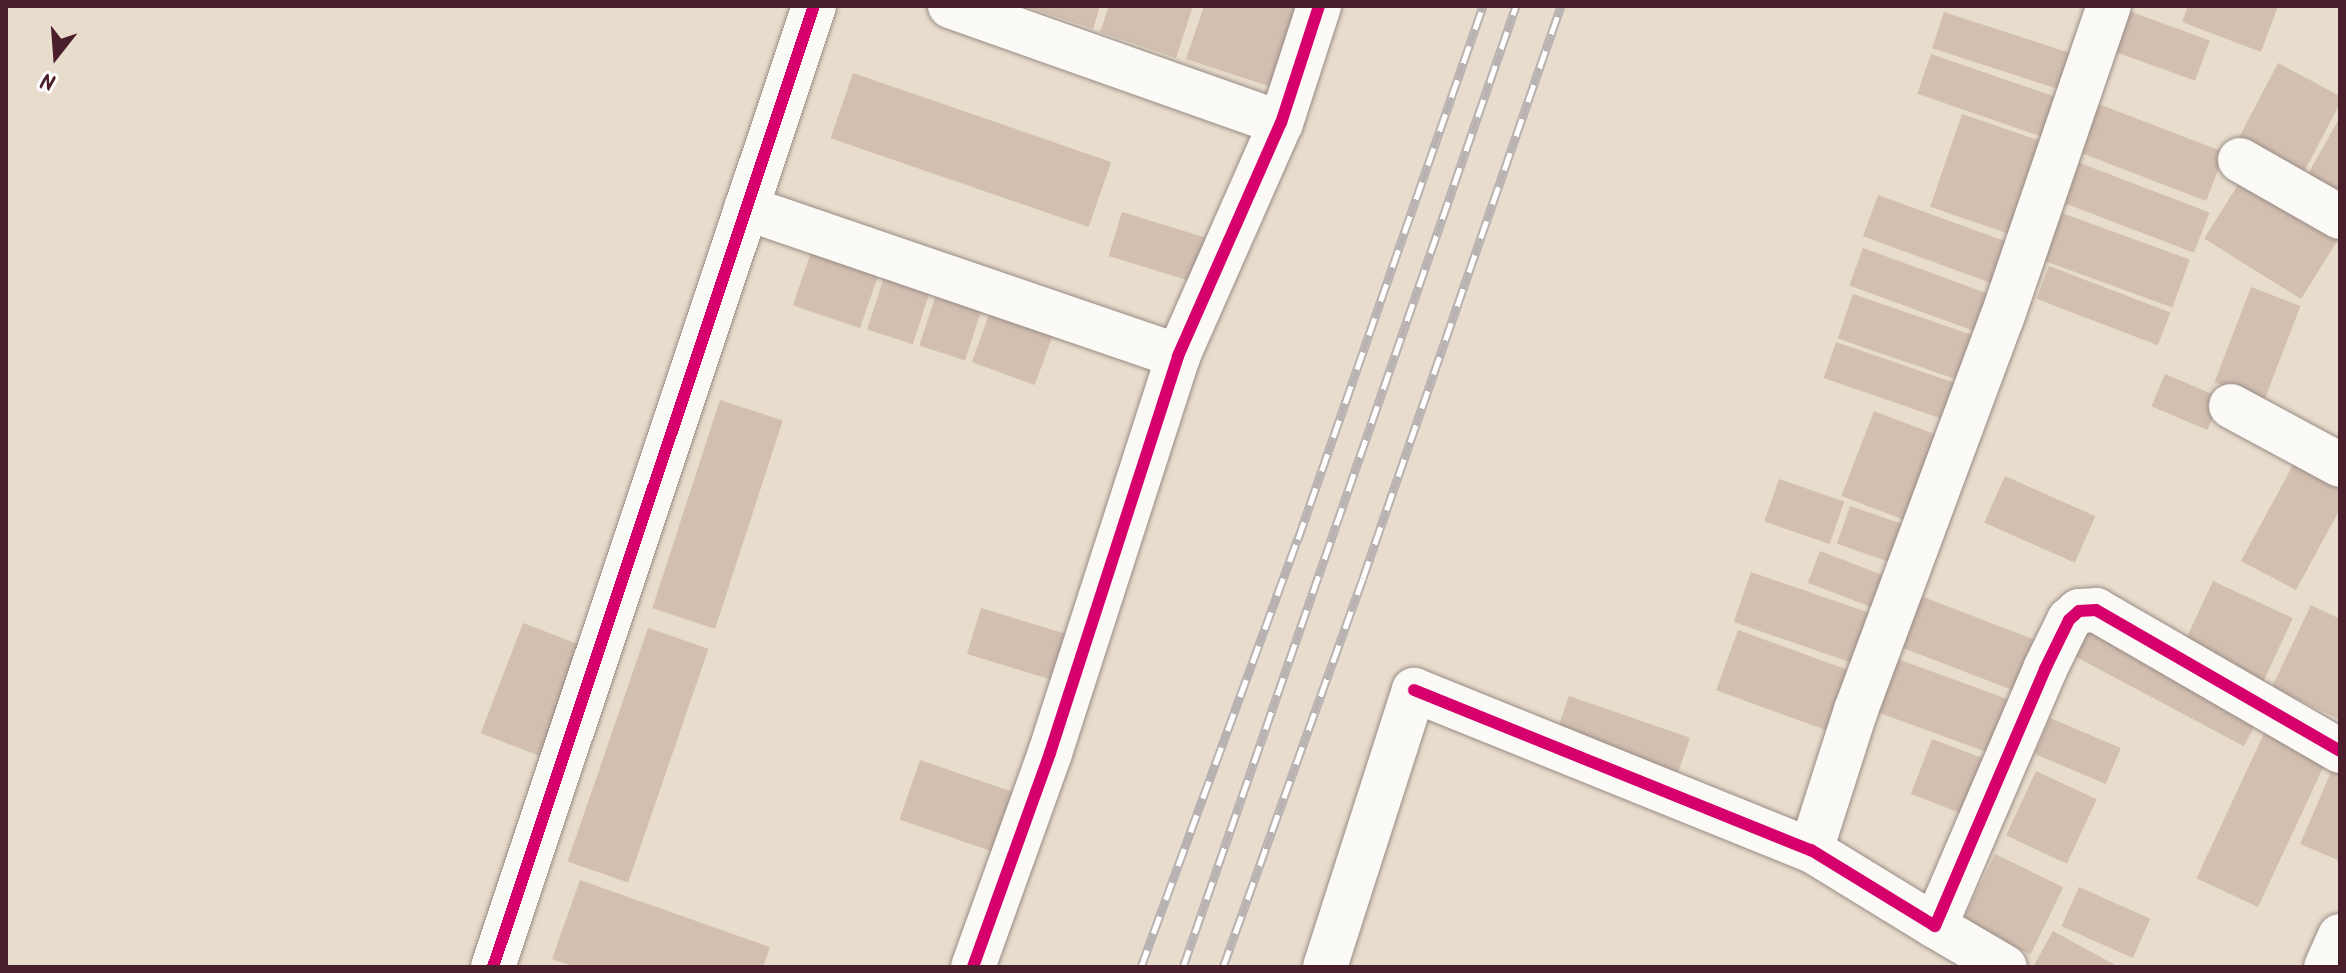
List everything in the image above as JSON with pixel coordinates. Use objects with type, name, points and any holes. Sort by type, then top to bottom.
[{"type":"street","points":[[493,967],[814,6]]},
{"type":"street","points":[[950,6],[1281,123]]},
{"type":"street","points":[[973,967],[1050,753],[1178,356],[1281,123],[1319,6]]},
{"type":"street","points":[[1811,850],[1856,710],[1997,332],[2109,6]]},
{"type":"street","points":[[2240,160],[2340,217]]},
{"type":"street","points":[[746,208],[1178,356]]},
{"type":"street","points":[[2231,406],[2340,465]]},
{"type":"street","points":[[1935,926],[2045,669],[2069,620],[2079,611],[2096,610],[2340,751]]},
{"type":"street","points":[[1325,967],[1414,690],[1811,850],[2005,967]]},
{"type":"street","points":[[2326,967],[2340,936]]},
{"type":"building","points":[[1025,6],[1100,6],[1093,29]]},
{"type":"building","points":[[1109,6],[1193,6],[1176,58],[1100,32]]},
{"type":"building","points":[[1204,6],[1299,6],[1271,87],[1186,59]]},
{"type":"building","points":[[2188,6],[2278,6],[2261,52],[2182,22]]},
{"type":"building","points":[[2129,11],[2210,40],[2195,81],[2114,51]]},
{"type":"building","points":[[1944,12],[2079,56],[2067,92],[1932,48]]},
{"type":"building","points":[[1931,54],[2064,100],[2051,140],[1917,94]]},
{"type":"building","points":[[2278,63],[2340,96],[2340,103],[2302,176],[2236,143]]},
{"type":"building","points":[[853,73],[1111,162],[1089,227],[831,138]]},
{"type":"building","points":[[2096,103],[2225,152],[2206,201],[2077,152]]},
{"type":"building","points":[[1962,114],[2046,143],[2014,236],[1930,207]]},
{"type":"building","points":[[2340,117],[2340,192],[2308,174]]},
{"type":"building","points":[[2075,161],[2209,213],[2194,253],[2060,201]]},
{"type":"building","points":[[2244,175],[2340,235],[2301,299],[2204,239]]},
{"type":"building","points":[[1878,195],[2011,244],[1996,285],[1863,236]]},
{"type":"building","points":[[1122,212],[1206,238],[1193,282],[1109,256]]},
{"type":"building","points":[[2062,213],[2190,260],[2172,307],[2045,261]]},
{"type":"building","points":[[816,238],[883,261],[860,328],[793,305]]},
{"type":"building","points":[[1863,248],[1990,294],[1976,332],[1849,286]]},
{"type":"building","points":[[889,262],[935,277],[913,344],[867,330]]},
{"type":"building","points":[[2049,266],[2170,313],[2158,345],[2036,299]]},
{"type":"building","points":[[941,279],[987,294],[965,360],[919,346]]},
{"type":"building","points":[[2251,287],[2300,306],[2264,401],[2214,382]]},
{"type":"building","points":[[1853,294],[1975,336],[1960,380],[1838,338]]},
{"type":"building","points":[[994,301],[1057,324],[1035,385],[972,362]]},
{"type":"building","points":[[1836,342],[1954,383],[1942,419],[1824,378]]},
{"type":"building","points":[[2165,374],[2221,398],[2207,430],[2151,406]]},
{"type":"building","points":[[720,400],[783,420],[715,629],[652,608]]},
{"type":"building","points":[[1874,411],[1939,436],[1907,521],[1841,496]]},
{"type":"building","points":[[2300,452],[2340,473],[2340,509],[2296,590],[2241,561]]},
{"type":"building","points":[[2005,476],[2095,516],[2075,563],[1984,523]]},
{"type":"building","points":[[1779,479],[1844,501],[1830,544],[1764,522]]},
{"type":"building","points":[[1850,506],[1911,527],[1897,565],[1837,544]]},
{"type":"building","points":[[1820,551],[1887,577],[1875,609],[1808,583]]},
{"type":"building","points":[[1751,572],[1875,615],[1858,665],[1734,622]]},
{"type":"building","points":[[2213,581],[2293,618],[2264,681],[2184,644]]},
{"type":"building","points":[[1913,593],[2033,639],[2014,691],[1893,644]]},
{"type":"building","points":[[2311,605],[2340,619],[2340,720],[2272,687]]},
{"type":"building","points":[[981,608],[1079,638],[1065,684],[967,654]]},
{"type":"building","points":[[2087,613],[2264,707],[2244,746],[2066,652]]},
{"type":"building","points":[[523,623],[582,646],[540,756],[481,733]]},
{"type":"building","points":[[648,628],[709,649],[628,882],[568,862]]},
{"type":"building","points":[[1738,630],[1854,672],[1832,732],[1716,690]]},
{"type":"building","points":[[1892,657],[2012,701],[1993,754],[1873,711]]},
{"type":"building","points":[[1569,696],[1690,738],[1676,779],[1555,738]]},
{"type":"building","points":[[2050,718],[2121,748],[2106,784],[2035,754]]},
{"type":"building","points":[[2267,727],[2329,756],[2258,907],[2196,878]]},
{"type":"building","points":[[1932,739],[1989,761],[1968,816],[1911,794]]},
{"type":"building","points":[[920,760],[1022,795],[1002,855],[899,820]]},
{"type":"building","points":[[2334,765],[2340,767],[2340,861],[2300,844]]},
{"type":"building","points":[[2036,771],[2097,799],[2067,864],[2006,835]]},
{"type":"building","points":[[1995,854],[2063,887],[2030,955],[1962,921]]},
{"type":"building","points":[[580,880],[770,947],[763,967],[575,967],[552,959]]},
{"type":"building","points":[[2079,887],[2150,919],[2133,958],[2062,926]]},
{"type":"building","points":[[2053,931],[2119,967],[2033,967]]},
{"type":"railway","points":[[1141,967],[1298,539],[1483,6]]},
{"type":"railway","points":[[1183,967],[1516,6]]},
{"type":"railway","points":[[1223,967],[1363,578],[1561,6]]},
{"type":"cycle path","points":[[493,967],[814,6]]},
{"type":"cycle path","points":[[973,967],[1050,753],[1178,356],[1281,123],[1319,6]]},
{"type":"cycle path","points":[[1414,690],[1811,850],[1935,926],[2045,669],[2069,620],[2079,611],[2096,610],[2340,751]]}]
